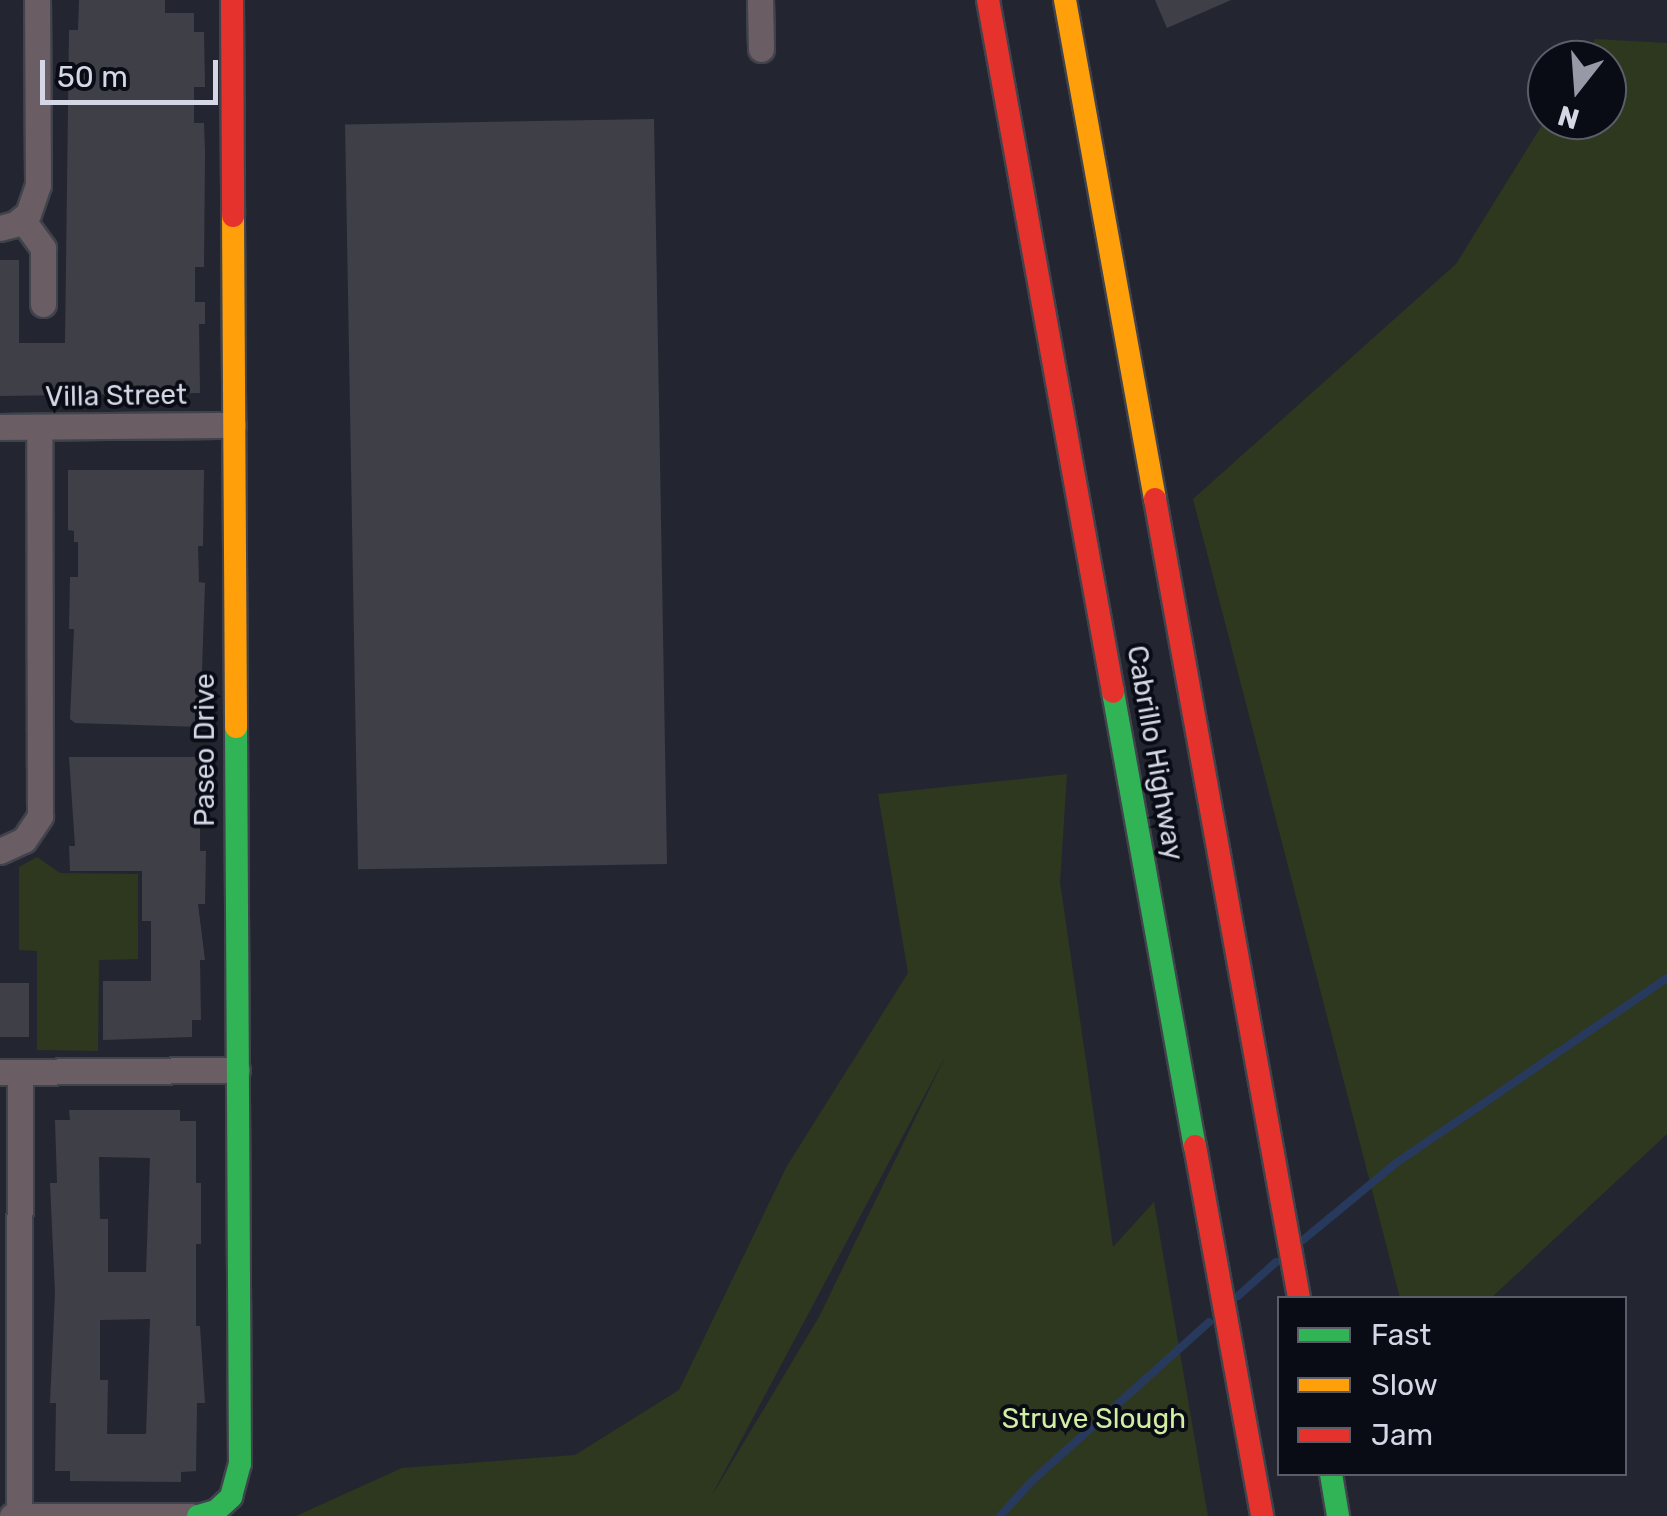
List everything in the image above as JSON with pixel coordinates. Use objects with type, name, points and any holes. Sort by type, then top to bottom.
[{"type":"main road","name":"Paseo Drive","points":[[194,1516],[216,1511],[231,1497],[240,1464],[232,0]]},
{"type":"main road","name":"Cabrillo Highway","points":[[988,0],[1262,1516]]},
{"type":"main road","name":"Cabrillo Highway","points":[[1065,0],[1299,1296]]},
{"type":"main road","points":[[1330,1476],[1338,1516]]},
{"type":"street","points":[[37,0],[38,185],[32,206],[11,224],[42,248],[43,304]]},
{"type":"street","points":[[760,0],[761,49]]},
{"type":"street","name":"Villa Street","points":[[0,427],[233,425]]},
{"type":"street","points":[[0,851],[24,840],[40,816],[39,427]]},
{"type":"street","points":[[194,1516],[16,1515],[10,1072],[237,1070]]},
{"type":"green space","points":[[1627,41],[1667,43],[1667,1134],[1493,1296],[1399,1296],[1193,499],[1456,264],[1533,140],[1627,140]]},
{"type":"green space","points":[[1067,774],[1060,882],[1113,1247],[1154,1202],[1208,1516],[296,1516],[402,1468],[575,1455],[679,1390],[787,1166],[908,973],[878,794]],"holes":[[[947,1053],[819,1317],[713,1494]]]},
{"type":"green space","points":[[37,857],[60,873],[138,874],[138,959],[99,960],[98,1051],[37,1050],[37,951],[19,950],[19,867]]},
{"type":"building","points":[[79,0],[165,0],[165,13],[194,13],[194,32],[204,32],[205,87],[194,87],[194,123],[204,123],[205,152],[204,267],[195,267],[195,302],[205,302],[205,324],[199,324],[200,393],[0,396],[0,260],[19,260],[19,343],[65,343],[69,30],[78,30]]},
{"type":"building","points":[[1155,0],[1231,0],[1167,28]]},
{"type":"building","points":[[654,119],[667,864],[358,869],[345,124]]},
{"type":"building","points":[[68,470],[204,470],[203,546],[198,546],[199,582],[205,583],[200,727],[75,723],[70,719],[74,629],[69,629],[70,577],[78,577],[78,542],[74,542],[74,531],[68,530]]},
{"type":"building","points":[[69,757],[199,757],[199,762],[204,762],[200,851],[206,851],[205,904],[198,904],[205,960],[200,960],[201,1020],[192,1020],[192,1037],[103,1040],[103,981],[151,981],[151,921],[142,921],[142,871],[70,871],[69,846],[75,846]]},
{"type":"building","points":[[0,983],[29,983],[29,1037],[0,1037]]},
{"type":"building","points":[[69,1110],[180,1110],[180,1121],[196,1121],[201,1244],[196,1244],[196,1326],[200,1326],[205,1403],[197,1403],[196,1471],[181,1472],[181,1482],[70,1481],[70,1471],[55,1471],[56,1403],[50,1403],[55,1293],[50,1183],[57,1183],[55,1120],[70,1120]],"holes":[[[99,1157],[150,1158],[146,1272],[108,1272],[108,1219],[100,1219]],[[150,1319],[146,1434],[107,1434],[108,1380],[100,1380],[100,1320]]]},
{"type":"waterway","name":"Struve Slough","points":[[1303,1240],[1396,1163],[1667,978]]},
{"type":"waterway","name":"Struve Slough","points":[[1238,1296],[1276,1262]]},
{"type":"waterway","name":"Struve Slough","points":[[1000,1516],[1032,1481],[1209,1322]]},
{"type":"traffic: fast","points":[[1113,692],[1195,1146]]},
{"type":"traffic: fast","points":[[198,1516],[216,1511],[231,1497],[240,1464],[236,727]]},
{"type":"traffic: fast","points":[[1331,1476],[1338,1516]]},
{"type":"traffic: slow","points":[[1065,0],[1155,499]]},
{"type":"traffic: slow","points":[[233,216],[236,727]]},
{"type":"traffic: jam","points":[[232,0],[233,216]]},
{"type":"traffic: jam","points":[[988,0],[1113,692]]},
{"type":"traffic: jam","points":[[1155,499],[1299,1296]]},
{"type":"traffic: jam","points":[[1195,1146],[1262,1516]]}]
